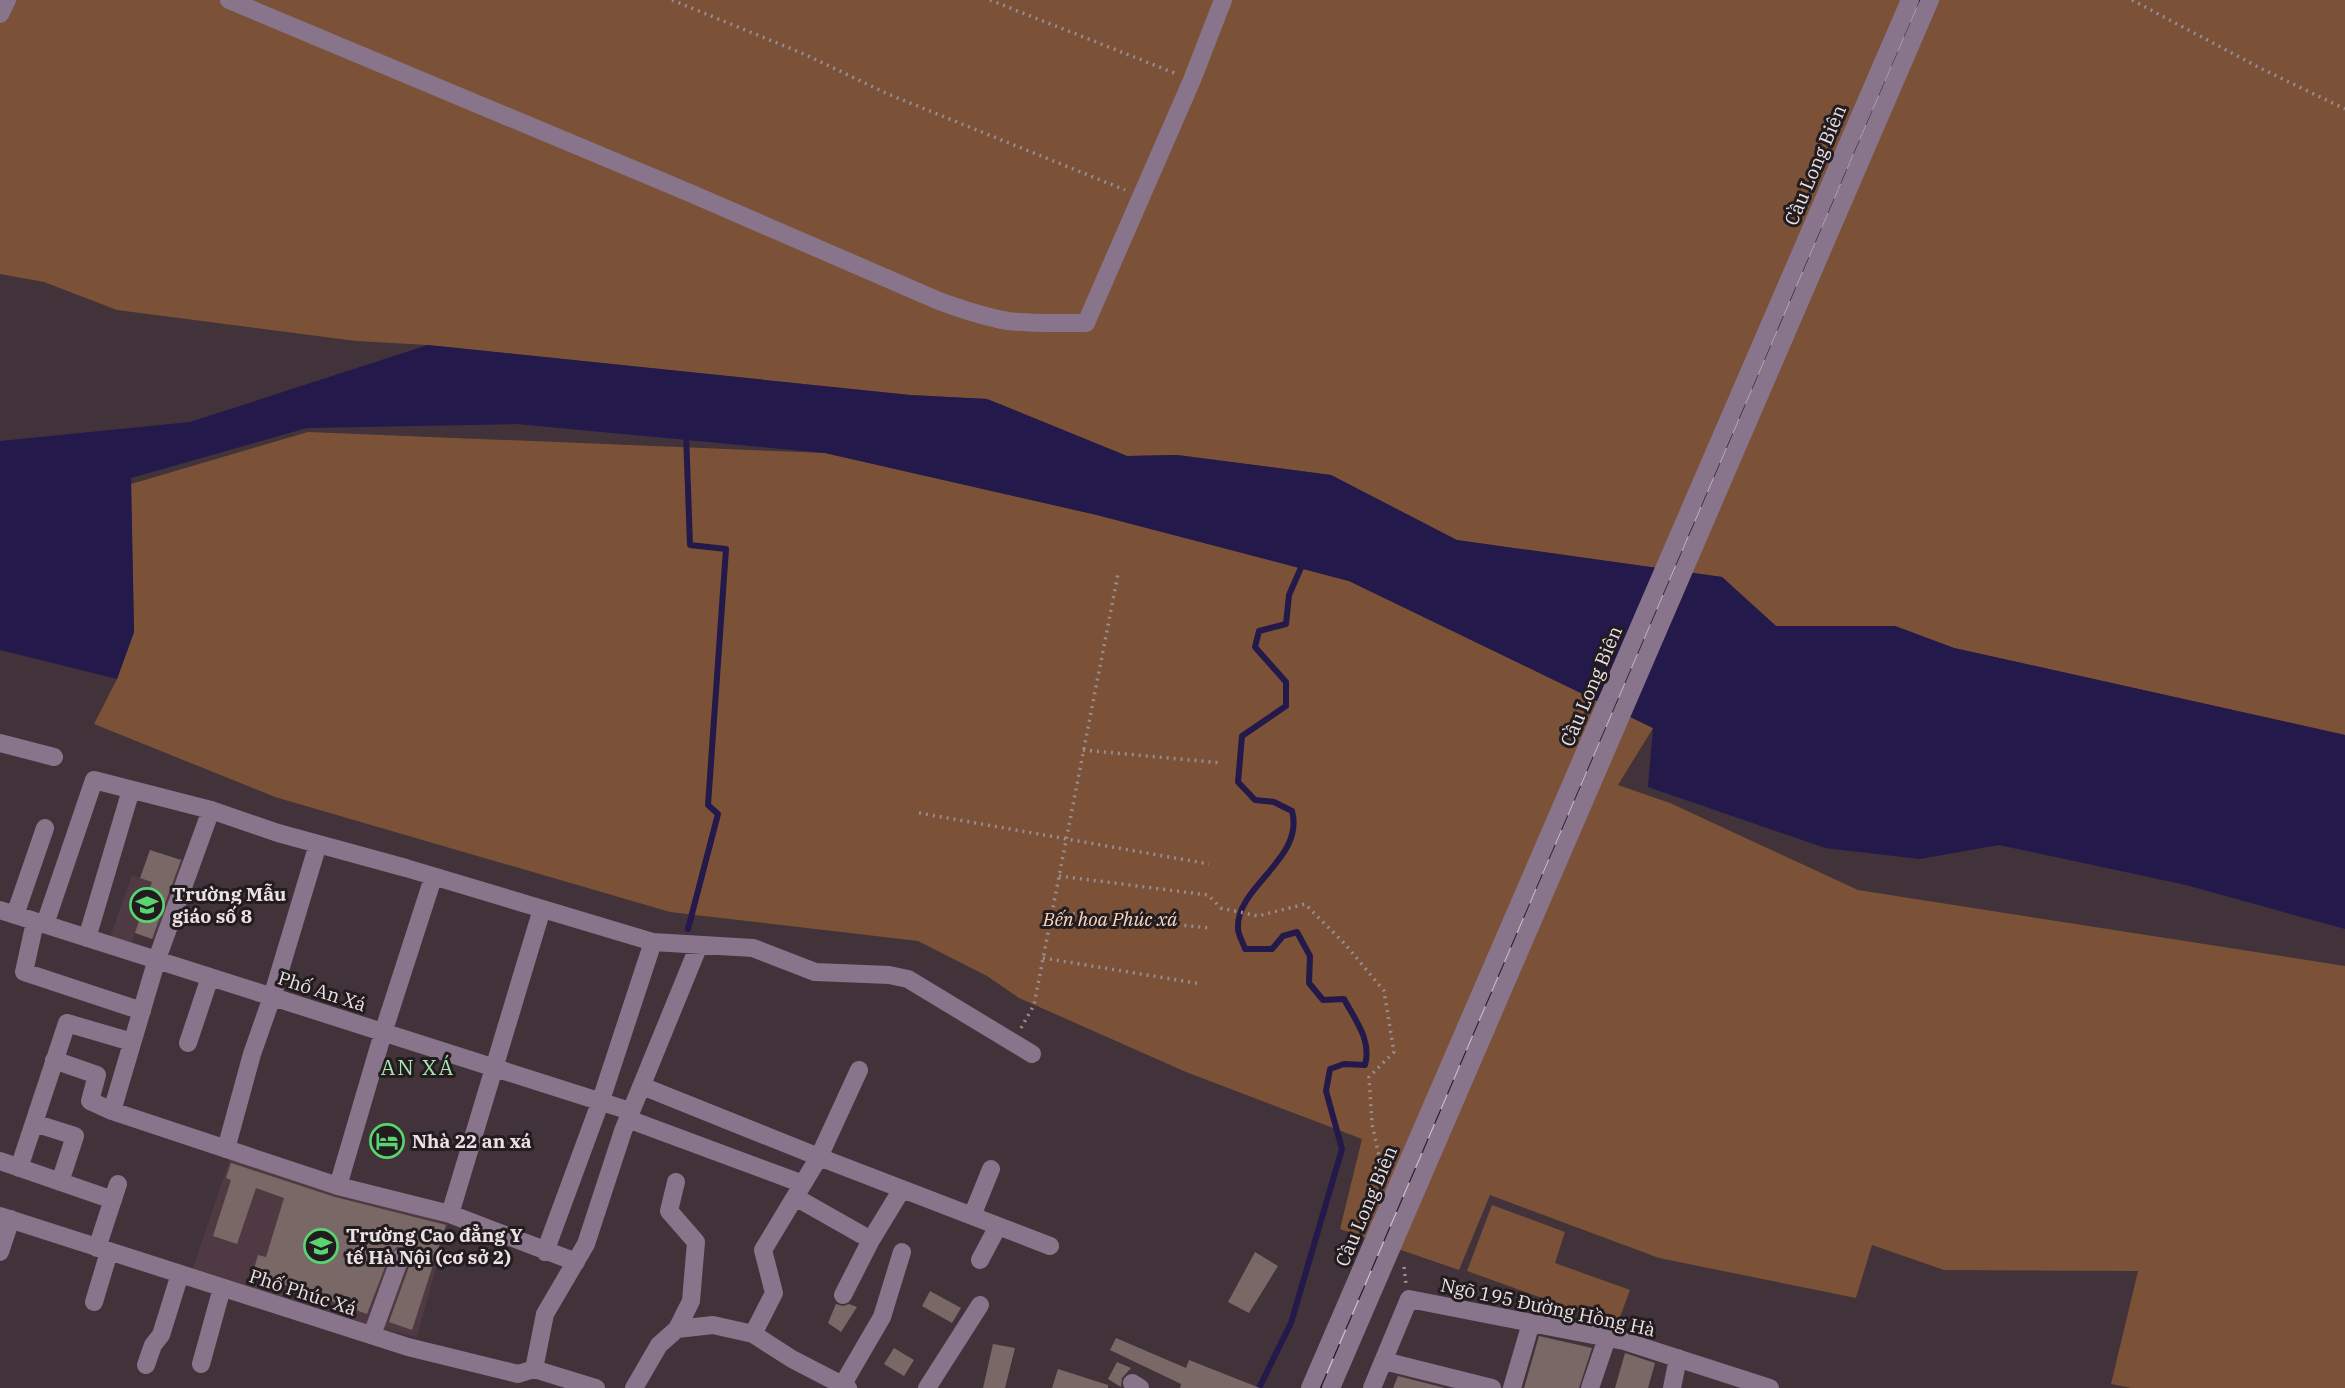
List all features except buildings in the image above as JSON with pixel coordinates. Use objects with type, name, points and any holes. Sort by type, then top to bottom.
[{"type":"street","points":[[0,14],[7,0]]},
{"type":"street","points":[[229,0],[968,312],[1008,321],[1086,323],[1192,80],[1223,0]]},
{"type":"street","name":"Cầu Long Biên","points":[[1310,1388],[1910,0]]},
{"type":"street","name":"Cầu Long Biên","points":[[1331,1388],[1930,0]]},
{"type":"street","points":[[0,743],[54,757]]},
{"type":"street","points":[[142,1011],[24,972],[94,780],[211,810],[653,942],[753,948],[815,972],[889,975],[908,979],[1032,1054]]},
{"type":"street","points":[[87,938],[131,790]]},
{"type":"street","points":[[112,1111],[157,959],[211,810]]},
{"type":"street","points":[[7,912],[45,828]]},
{"type":"street","points":[[226,1149],[252,1054],[318,844]]},
{"type":"street","points":[[338,1185],[433,878]]},
{"type":"street","points":[[450,1214],[542,909]]},
{"type":"street","name":"Phố An Xá","points":[[7,912],[600,1102],[799,1190],[871,1240]]},
{"type":"street","points":[[545,1252],[600,1102],[653,942]]},
{"type":"street","points":[[534,1369],[545,1314],[586,1244],[629,1115],[699,945]]},
{"type":"street","points":[[188,1042],[210,976]]},
{"type":"street","points":[[19,1168],[67,1023],[132,1042]]},
{"type":"street","points":[[54,1060],[97,1076],[90,1101],[112,1111],[338,1185],[450,1214],[576,1262]]},
{"type":"street","points":[[753,1334],[774,1293],[763,1250],[819,1157],[859,1070]]},
{"type":"street","points":[[642,1086],[1049,1245]]},
{"type":"street","points":[[34,1124],[75,1136],[60,1182]]},
{"type":"street","points":[[0,1161],[60,1182],[116,1192],[94,1302]]},
{"type":"street","points":[[971,1216],[991,1169]]},
{"type":"street","points":[[634,1388],[659,1345],[677,1329],[691,1301],[696,1242],[669,1211],[676,1182]]},
{"type":"street","points":[[843,1295],[871,1240],[902,1189]]},
{"type":"street","points":[[0,1252],[5,1217]]},
{"type":"street","name":"Phố Phúc Xá","points":[[5,1217],[372,1335],[518,1374],[534,1369],[596,1388]]},
{"type":"street","points":[[980,1260],[998,1226]]},
{"type":"street","points":[[677,1329],[713,1325],[753,1334],[792,1359],[846,1386],[882,1317],[902,1252]]},
{"type":"street","points":[[372,1335],[400,1258]]},
{"type":"street","points":[[146,1365],[153,1345],[161,1335],[180,1275]]},
{"type":"street","points":[[201,1364],[222,1288]]},
{"type":"street","points":[[1373,1388],[1409,1299]]},
{"type":"street","name":"Ngõ 195 Đường Hồng Hà","points":[[1409,1299],[1607,1338],[1678,1358],[1729,1381],[1761,1387]]},
{"type":"street","points":[[927,1388],[980,1305]]},
{"type":"street","points":[[1512,1388],[1531,1323]]},
{"type":"street","points":[[1590,1388],[1607,1338]]},
{"type":"street","points":[[1672,1388],[1678,1358]]},
{"type":"street","points":[[1384,1361],[1492,1388]]},
{"type":"path","points":[[672,0],[804,54],[888,94],[1139,197]]},
{"type":"path","points":[[990,0],[1192,80]]},
{"type":"path","points":[[2132,0],[2260,68],[2345,109]]},
{"type":"path","points":[[1013,1042],[1034,1005],[1118,574]]},
{"type":"path","points":[[1083,750],[1222,763]]},
{"type":"path","points":[[919,813],[1065,841],[1209,864]]},
{"type":"path","points":[[1059,876],[1208,895],[1221,908],[1258,916],[1305,904],[1345,944],[1384,991],[1394,1052],[1369,1077],[1372,1124],[1386,1185]]},
{"type":"path","points":[[1052,912],[1209,928]]},
{"type":"path","points":[[1043,958],[1202,984]]},
{"type":"path","points":[[1403,1264],[1409,1299]]},
{"type":"shaded area","points":[[428,345],[910,395],[987,399],[1127,456],[1177,455],[1331,475],[1457,540],[1722,577],[1776,626],[1895,626],[1954,648],[2345,735],[2345,929],[2186,885],[1999,845],[1920,859],[1825,848],[1648,787],[1653,728],[1349,581],[1097,515],[825,453],[517,424],[307,428],[131,478],[134,632],[117,679],[0,650],[0,441],[190,422]]},
{"type":"shaded area","name":"Trường Mẫu giáo số 8","points":[[150,850],[188,862],[160,941],[135,933],[130,947],[109,940],[132,875],[140,878]]},
{"type":"shaded area","name":"Trường Cao đẳng Y tế Hà Nội (cơ sở 2)","points":[[232,1153],[448,1224],[417,1337],[375,1327],[193,1268]]},
{"type":"green space","points":[[0,0],[2345,0],[2345,735],[1954,648],[1895,626],[1776,626],[1722,577],[1456,540],[1331,475],[1177,455],[1127,456],[987,399],[910,395],[428,345],[356,341],[117,310],[44,282],[0,274]]},
{"type":"green space","name":"Bến hoa Phúc xá","points":[[308,432],[825,453],[1097,515],[1349,581],[1653,728],[1618,785],[1670,803],[1858,890],[2345,966],[2345,1388],[2131,1388],[2111,1384],[2138,1271],[1944,1270],[1872,1245],[1856,1298],[1659,1258],[1490,1195],[1459,1270],[1340,1229],[1362,1139],[1186,1072],[1019,998],[987,976],[918,941],[670,912],[275,797],[94,724],[117,679],[134,632],[131,484]]},
{"type":"green space","points":[[1492,1205],[1565,1232],[1555,1263],[1630,1290],[1617,1325],[1467,1271]]},
{"type":"waterway","points":[[686,433],[690,545],[726,549],[708,805],[718,814],[688,929]]},
{"type":"waterway","points":[[1259,1388],[1291,1323],[1342,1149],[1326,1091],[1330,1069],[1344,1064],[1365,1065],[1367,1056],[1361,1030],[1344,999],[1323,1000],[1309,983],[1310,956],[1297,932],[1283,936],[1272,949],[1245,949],[1238,931],[1240,913],[1247,899],[1280,858],[1289,844],[1293,828],[1292,811],[1274,802],[1255,800],[1238,782],[1242,736],[1286,706],[1286,682],[1255,647],[1259,631],[1286,624],[1289,595],[1303,563]]},
{"type":"railway","points":[[1320,1388],[1920,0]]},
{"type":"place","name":"Trường Mẫu giáo số 8","points":[[147,905]]},
{"type":"place","name":"Nhà 22 an xá","points":[[387,1141]]},
{"type":"place","name":"Trường Cao đẳng Y tế Hà Nội (cơ sở 2)","points":[[321,1246]]},
{"type":"district","name":"AN XÁ","points":[[418,1067]]}]
